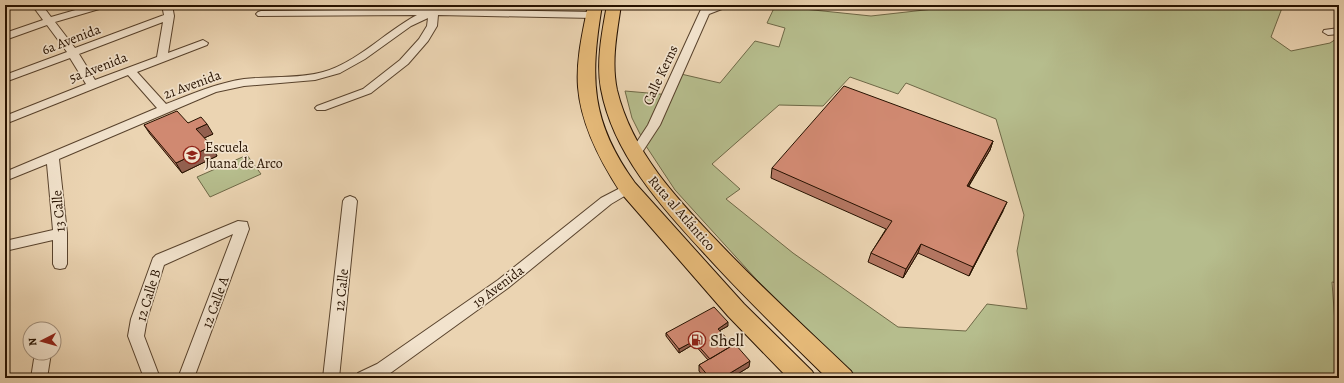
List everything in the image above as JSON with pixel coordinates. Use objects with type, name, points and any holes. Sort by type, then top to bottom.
[{"type":"highway","name":"Ruta al Atlántico","points":[[614,5],[607,69],[609,89],[616,112],[643,168],[680,214],[734,273],[843,378]]},
{"type":"highway","name":"Ruta al Atlántico","points":[[594,10],[586,72],[588,93],[593,117],[611,162],[628,188],[736,310],[804,378]]},
{"type":"street","points":[[37,5],[73,53],[92,85]]},
{"type":"street","points":[[5,37],[48,21],[103,5]]},
{"type":"street","points":[[162,58],[169,16],[167,5]]},
{"type":"street","points":[[268,5],[261,14],[426,10],[594,10]]},
{"type":"street","points":[[707,8],[724,5]]},
{"type":"street","name":"Calle Kerns","points":[[635,154],[654,125],[707,8]]},
{"type":"street","points":[[321,108],[367,91],[404,62],[423,41],[432,26],[426,10]]},
{"type":"street","name":"21 Avenida","points":[[6,174],[53,158],[213,89],[247,82],[314,77],[337,70],[370,51],[426,10]]},
{"type":"street","name":"6a Avenida","points":[[5,79],[169,16]]},
{"type":"street","points":[[1328,32],[1339,31]]},
{"type":"street","name":"5a Avenida","points":[[5,120],[130,70],[203,43]]},
{"type":"street","points":[[130,70],[165,110]]},
{"type":"street","name":"13 Calle","points":[[53,158],[60,233],[60,264]]},
{"type":"street","name":"19 Avenida","points":[[364,378],[383,369],[502,284],[606,201],[628,188]]},
{"type":"street","name":"12 Calle","points":[[332,378],[350,202]]},
{"type":"street","name":"12 Calle B","points":[[152,378],[136,336],[139,319],[158,262],[161,259],[238,226],[242,226]]},
{"type":"street","name":"12 Calle A","points":[[186,378],[242,226]]},
{"type":"street","points":[[5,246],[60,233]]},
{"type":"street","points":[[38,378],[41,361]]},
{"type":"green space","points":[[969,5],[1339,5],[1339,9],[1282,8],[1271,37],[1291,51],[1330,43],[1336,39],[1339,39],[1339,283],[1332,282],[1339,378],[856,378],[756,279],[675,190],[646,146],[632,118],[625,91],[671,95],[681,74],[720,83],[755,41],[779,47],[785,28],[767,23],[775,6],[871,16]],"holes":[[[850,77],[898,94],[906,83],[996,119],[1024,215],[1017,251],[1027,309],[987,304],[966,331],[898,327],[793,253],[726,199],[740,189],[712,164],[779,105],[823,106]]]},
{"type":"green space","points":[[247,155],[261,174],[210,197],[197,177]]},
{"type":"building","points":[[844,86],[993,141],[967,186],[1007,202],[973,267],[921,244],[906,269],[871,253],[892,221],[772,168]]},
{"type":"building","points":[[177,111],[188,123],[201,117],[207,124],[196,129],[212,146],[176,163],[144,125]]},
{"type":"building","name":"Shell","points":[[714,307],[728,322],[718,329],[733,345],[710,359],[694,341],[679,349],[666,333]]},
{"type":"building","points":[[735,344],[750,361],[722,378],[710,378],[699,365]]},
{"type":"place","name":"Escuela Juana de Arco","points":[[192,155]]},
{"type":"place","name":"Shell","points":[[697,340]]}]
